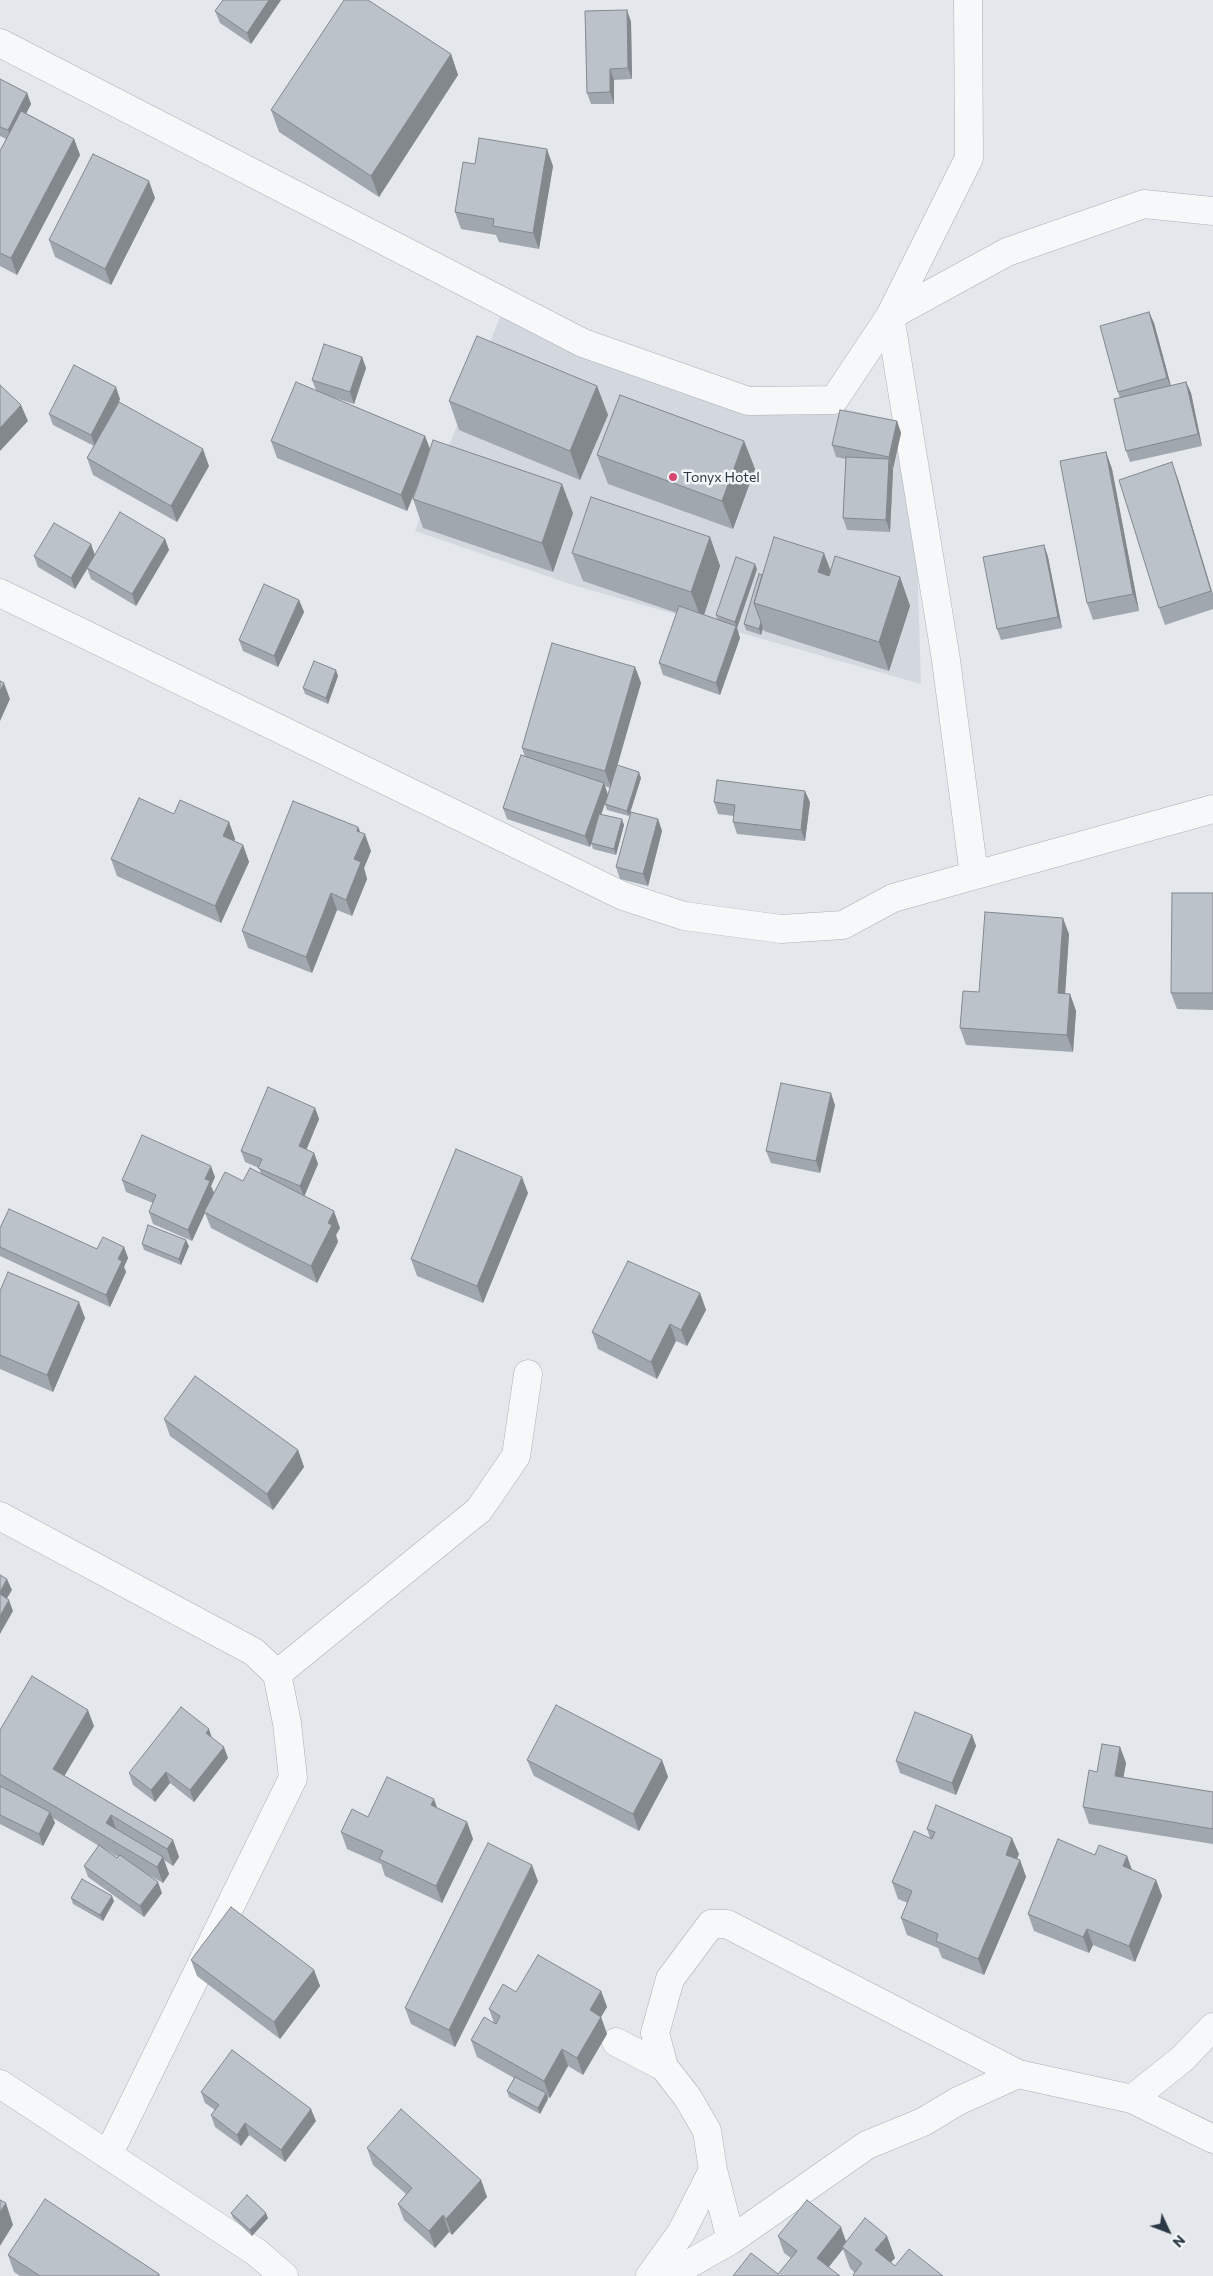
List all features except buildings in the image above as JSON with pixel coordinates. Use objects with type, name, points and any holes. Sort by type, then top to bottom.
[{"type":"street","points":[[0,43],[583,343],[748,401],[834,400],[890,316],[969,158],[968,0]]},
{"type":"street","points":[[890,316],[1007,252],[1144,204],[1213,211]]},
{"type":"street","points":[[890,316],[946,660],[974,875]]},
{"type":"street","points":[[0,593],[623,896],[684,916],[781,930],[843,925],[892,898],[1213,809]]},
{"type":"street","points":[[277,1674],[479,1510],[516,1456],[528,1374]]},
{"type":"street","points":[[0,1516],[254,1652],[277,1674],[287,1722],[293,1778],[108,2155]]},
{"type":"street","points":[[731,2240],[713,2170],[707,2131],[688,2098],[664,2067],[655,2033],[670,1978],[710,1924],[727,1924],[1018,2074],[1132,2099],[1213,2139]]},
{"type":"street","points":[[1132,2099],[1182,2059],[1213,2027]]},
{"type":"street","points":[[616,2042],[664,2067]]},
{"type":"street","points":[[668,2276],[731,2240],[867,2145],[923,2122],[958,2101],[1018,2074]]},
{"type":"street","points":[[0,2084],[256,2252],[284,2276]]},
{"type":"street","points":[[650,2276],[681,2233],[713,2170]]},
{"type":"shaded area","name":"Tonyx Hotel","points":[[504,307],[649,362],[905,423],[917,556],[921,684],[576,586],[415,531]]},
{"type":"place","name":"Tonyx Hotel","points":[[673,477]]}]
